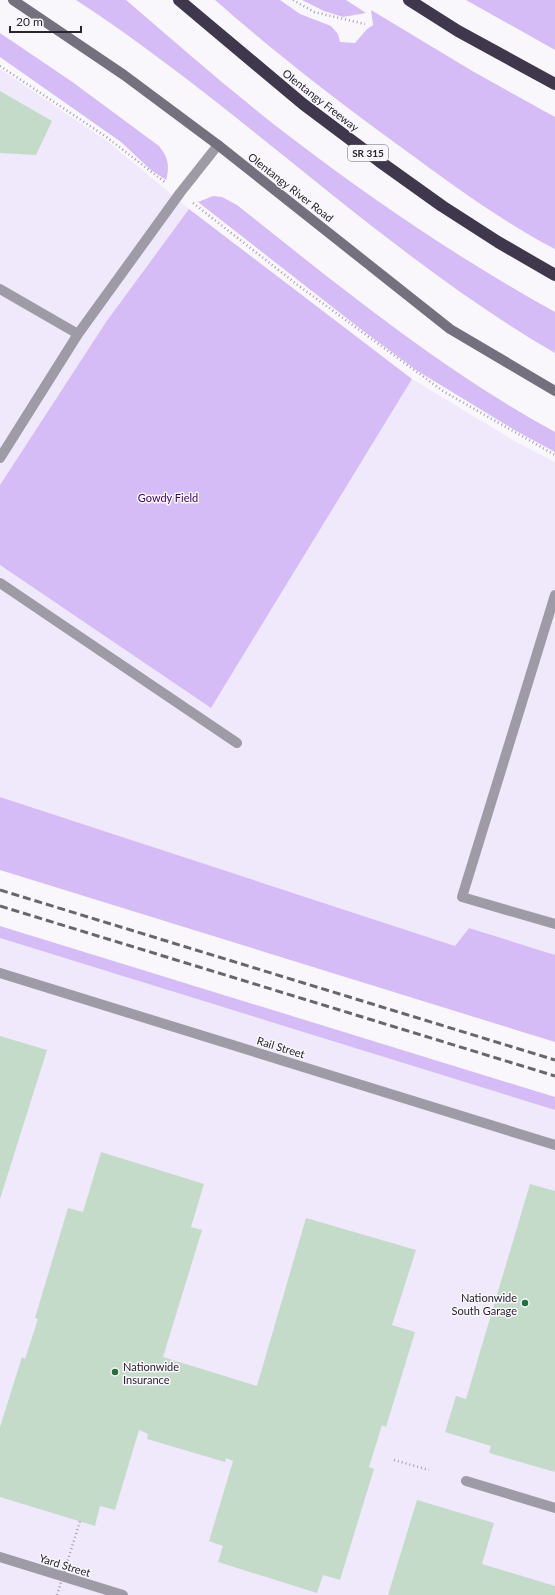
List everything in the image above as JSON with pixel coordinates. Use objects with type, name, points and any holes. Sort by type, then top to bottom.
[{"type":"highway","name":"Olentangy Freeway","points":[[179,0],[303,104],[379,161],[442,206],[498,242],[555,275]]},
{"type":"highway","points":[[409,0],[458,31],[555,84]]},
{"type":"main road","name":"Olentangy River Road","points":[[12,0],[124,75],[218,145],[450,329],[555,391]]},
{"type":"street","points":[[0,458],[78,334],[180,193],[218,145]]},
{"type":"street","points":[[0,289],[78,334]]},
{"type":"street","points":[[0,583],[237,743]]},
{"type":"street","points":[[555,595],[462,896],[555,924]]},
{"type":"street","name":"Rail Street","points":[[0,972],[555,1146]]},
{"type":"street","points":[[466,1481],[555,1508]]},
{"type":"street","name":"Yard Street","points":[[0,1557],[123,1595]]},
{"type":"path","points":[[293,0],[314,12],[365,24]]},
{"type":"path","points":[[0,66],[105,136],[298,286],[443,391],[555,455]]},
{"type":"path","points":[[394,1460],[429,1470]]},
{"type":"path","points":[[57,1595],[80,1522]]},
{"type":"shaded area","points":[[0,69],[107,141],[189,209],[106,322],[0,485]]},
{"type":"shaded area","points":[[412,379],[516,442],[555,462],[555,955],[469,928],[455,946],[0,797],[0,565],[211,708]]},
{"type":"shaded area","points":[[0,938],[555,1110],[555,1595],[0,1595]]},
{"type":"green space","points":[[76,0],[126,0],[250,105],[356,186],[454,252],[555,312],[555,353],[492,314],[431,271],[197,87],[137,42]]},
{"type":"green space","points":[[215,0],[280,0],[300,14],[331,26],[338,34],[340,42],[355,43],[367,29],[373,25],[371,10],[474,72],[555,117],[555,249],[514,226],[455,187],[305,75]]},
{"type":"green space","points":[[302,0],[346,0],[366,13],[343,17],[324,11]]},
{"type":"green space","points":[[466,0],[555,0],[555,50]]},
{"type":"green space","points":[[0,33],[71,81],[159,146],[166,158],[168,166],[166,180],[151,170],[121,142],[0,57]]},
{"type":"green space","points":[[213,196],[222,197],[237,205],[352,296],[431,354],[471,381],[555,432],[555,452],[518,432],[416,370],[358,327],[198,202]]},
{"type":"green space","name":"Gowdy Field","points":[[189,209],[412,379],[211,708],[0,565],[0,485],[106,322]]},
{"type":"green space","points":[[0,797],[455,946],[469,928],[555,955],[555,1042],[0,870]]},
{"type":"green space","points":[[0,926],[555,1097],[555,1110],[0,938]]},
{"type":"building","points":[[0,91],[52,121],[36,155],[0,153]]},
{"type":"building","points":[[0,1036],[47,1050],[0,1199]]},
{"type":"building","name":"Nationwide Insurance","points":[[101,1152],[204,1184],[191,1227],[202,1230],[163,1357],[257,1386],[306,1218],[416,1250],[392,1325],[415,1332],[386,1427],[382,1425],[369,1467],[374,1469],[340,1580],[323,1575],[317,1593],[218,1562],[223,1546],[209,1541],[233,1461],[226,1458],[225,1462],[147,1439],[148,1434],[139,1430],[115,1510],[100,1506],[95,1526],[0,1497],[0,1427],[22,1357],[25,1359],[38,1319],[35,1318],[68,1208],[83,1212]]},
{"type":"building","name":"Nationwide South Garage","points":[[530,1184],[555,1191],[555,1472],[489,1453],[491,1446],[445,1432],[456,1396],[466,1399]]},
{"type":"building","points":[[417,1500],[494,1523],[482,1564],[555,1586],[555,1595],[388,1595]]},
{"type":"railway","points":[[0,890],[555,1060]]},
{"type":"railway","points":[[0,906],[555,1076]]},
{"type":"place","name":"Nationwide South Garage","points":[[525,1303]]},
{"type":"place","name":"Nationwide Insurance","points":[[115,1372]]}]
